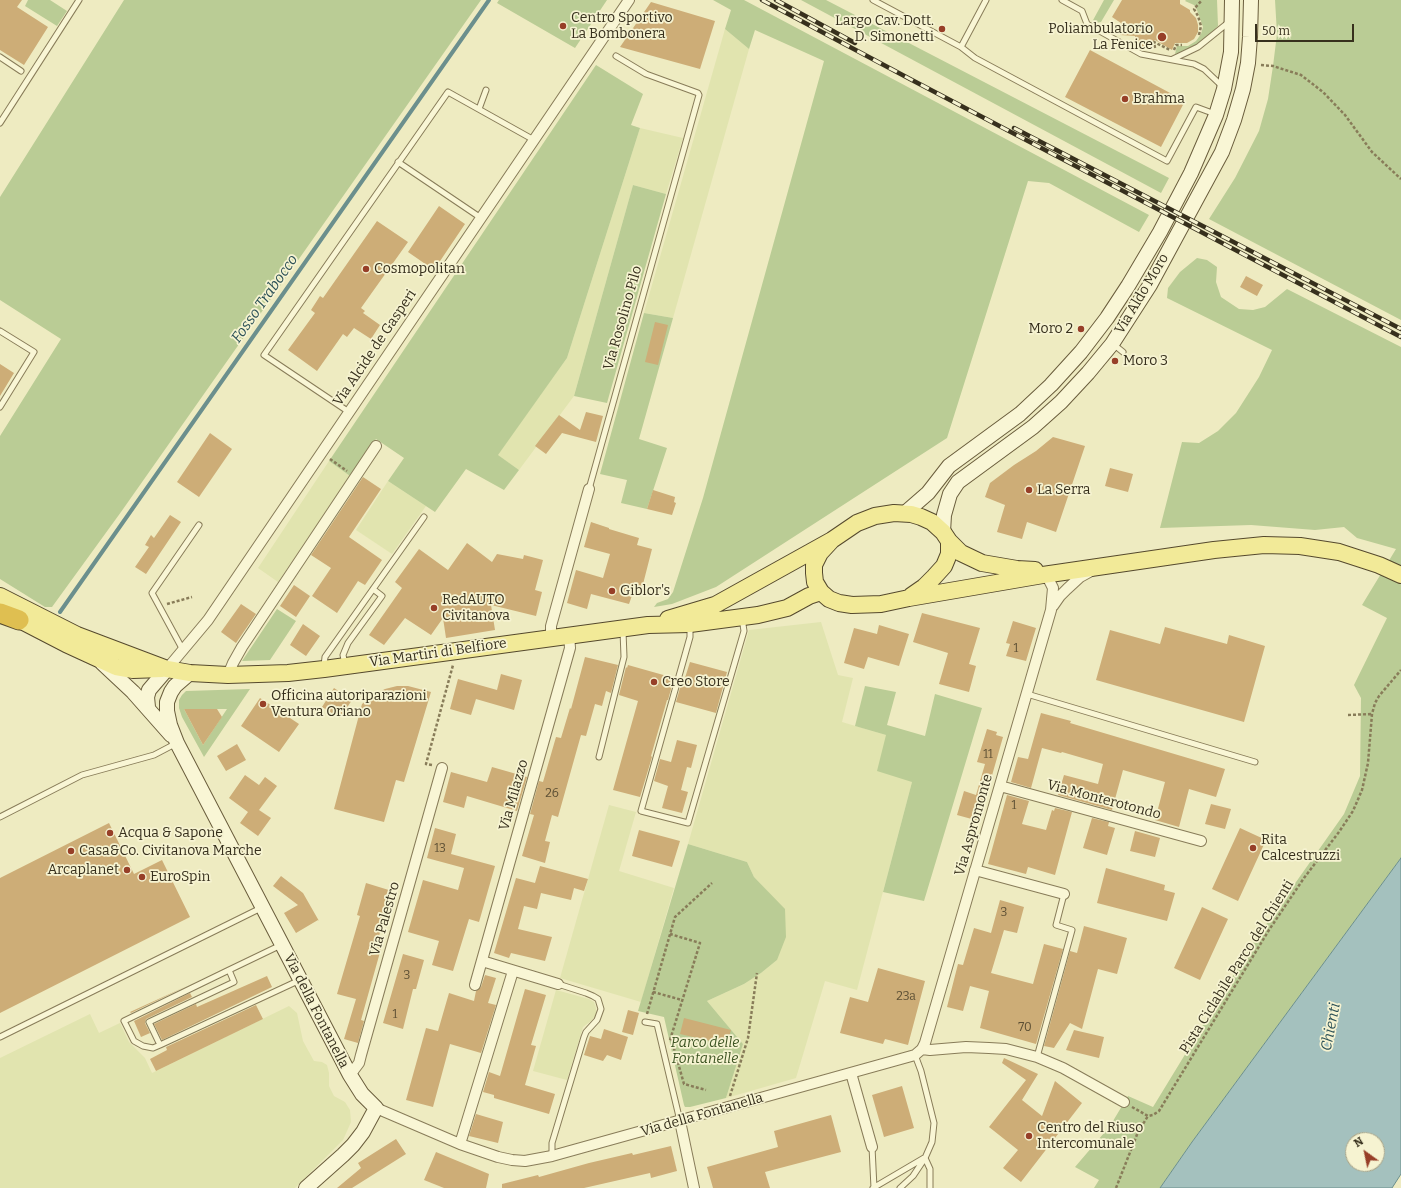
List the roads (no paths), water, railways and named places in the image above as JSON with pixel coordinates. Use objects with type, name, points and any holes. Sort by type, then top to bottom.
[{"type":"highway","points":[[0,613],[19,620]]},
{"type":"main road","name":"Via Martiri di Belfiore","points":[[648,625],[715,605],[832,540],[857,523],[875,516],[894,513],[905,513],[921,517],[932,522],[960,553],[982,563],[1017,569],[1053,569],[1112,562],[1138,562]]},
{"type":"main road","points":[[908,598],[929,582],[944,566],[949,554],[946,537]]},
{"type":"main road","name":"Via Martiri di Belfiore","points":[[0,596],[77,635],[167,669],[190,673],[228,675],[288,673],[622,628],[648,625],[690,624],[742,618],[777,611],[821,592],[815,582],[814,565],[820,553],[832,540]]},
{"type":"main road","points":[[821,592],[829,599],[839,603],[852,605],[881,604],[1042,575],[1214,550],[1264,545],[1321,548],[1339,552],[1379,565],[1401,574]]},
{"type":"main road","name":"Via Martiri di Belfiore","points":[[0,608],[19,620],[116,667],[133,670],[167,669]]},
{"type":"street","name":"Via Alcide de Gasperi","points":[[167,669],[208,620],[629,0]]},
{"type":"street","name":"Via Aldo Moro","points":[[905,513],[928,493],[949,466],[1020,414],[1050,385],[1085,346],[1107,318],[1124,292],[1160,232],[1191,173],[1216,115],[1224,89],[1231,52],[1233,18],[1232,0]]},
{"type":"street","name":"Via Aldo Moro","points":[[946,537],[944,515],[950,494],[958,482],[1033,427],[1061,402],[1112,344],[1150,285],[1222,152],[1234,120],[1243,89],[1250,37],[1251,0]]},
{"type":"street","points":[[228,675],[242,647],[376,446]]},
{"type":"street","name":"Via Rosolino Pilo","points":[[551,638],[551,626],[589,489]]},
{"type":"street","name":"Via Aspromonte","points":[[1051,610],[1060,596],[1080,577],[1098,567]]},
{"type":"street","name":"Via Aspromonte","points":[[919,1052],[975,870],[1051,610],[1053,588],[1048,578],[1042,575]]},
{"type":"street","name":"Via Milazzo","points":[[475,985],[570,648],[569,636]]},
{"type":"street","points":[[96,658],[126,684],[148,707],[177,743]]},
{"type":"street","points":[[148,707],[147,697],[149,690],[167,669]]},
{"type":"street","points":[[177,743],[170,725],[167,702],[175,686],[190,673]]},
{"type":"street","name":"Via della Fontanella","points":[[177,743],[350,1075],[362,1094],[376,1108],[460,1144],[512,1160],[525,1161],[552,1156],[851,1073],[919,1052],[966,1047],[1006,1049],[1037,1057],[1063,1068],[1124,1102]]},
{"type":"street","name":"Via Palestro","points":[[350,1075],[359,1063],[442,768]]},
{"type":"street","name":"Via Monterotondo","points":[[1000,786],[1201,840]]},
{"type":"street","points":[[975,870],[1064,894]]},
{"type":"street","points":[[482,961],[558,984]]},
{"type":"street","points":[[460,1144],[513,971]]},
{"type":"street","points":[[851,1073],[872,1148]]},
{"type":"street","points":[[306,1188],[353,1145],[363,1132],[376,1108]]},
{"type":"street","points":[[680,1121],[694,1188]]},
{"type":"lane","points":[[0,122],[79,0]]},
{"type":"lane","points":[[873,0],[961,47],[975,58],[1167,161],[1196,107],[1216,115]]},
{"type":"lane","points":[[961,47],[986,0]]},
{"type":"lane","points":[[1062,0],[1082,11],[1086,24],[1140,54],[1194,64],[1204,69],[1224,89]]},
{"type":"lane","points":[[1172,59],[1209,39],[1233,18]]},
{"type":"lane","name":"Via Rosolino Pilo","points":[[589,489],[699,95],[698,93],[646,74],[616,56]]},
{"type":"lane","points":[[0,57],[22,71]]},
{"type":"lane","points":[[478,109],[486,90]]},
{"type":"lane","points":[[349,412],[264,355],[448,92],[534,140]]},
{"type":"lane","points":[[398,162],[481,218]]},
{"type":"lane","points":[[0,331],[34,352],[0,407]]},
{"type":"lane","points":[[1112,344],[1123,352]]},
{"type":"lane","points":[[324,669],[325,657],[424,517]]},
{"type":"lane","points":[[183,650],[152,593],[198,525]]},
{"type":"lane","points":[[345,666],[343,655],[348,643],[382,596],[373,589]]},
{"type":"lane","points":[[690,624],[690,637],[641,811],[688,823],[744,631],[742,618]]},
{"type":"lane","points":[[599,757],[624,657],[622,628]]},
{"type":"lane","points":[[1027,694],[1255,762]]},
{"type":"lane","points":[[0,817],[82,775],[154,755],[177,743]]},
{"type":"lane","points":[[1037,1057],[1072,930],[1056,925],[1064,894]]},
{"type":"lane","points":[[0,1037],[263,907]]},
{"type":"lane","points":[[282,945],[124,1021],[134,1041],[143,1046],[153,1048],[300,980]]},
{"type":"lane","points":[[160,1045],[149,1022],[234,982],[228,970]]},
{"type":"lane","points":[[552,1156],[552,1143],[584,1037],[586,1032],[598,1020],[601,1009],[598,999],[594,996],[558,984]]},
{"type":"lane","points":[[645,1022],[657,1024],[680,1121]]},
{"type":"lane","points":[[900,1188],[913,1176],[926,1158],[932,1142],[934,1123],[921,1071],[919,1052]]},
{"type":"lane","points":[[872,1148],[874,1188],[926,1158]]},
{"type":"lane","points":[[926,1158],[930,1169],[930,1188]]},
{"type":"water","name":"Chienti","points":[[1401,858],[1401,1174],[1392,1188],[1160,1188],[1192,1142]]},
{"type":"waterway","name":"Fosso Trabocco","points":[[60,612],[489,0]]},
{"type":"railway","points":[[762,0],[1401,337]]},
{"type":"railway","points":[[776,0],[855,43]]},
{"type":"railway","points":[[1014,128],[1401,329]]},
{"type":"place","name":"Centro Sportivo La Bombonera","points":[[563,26]]},
{"type":"place","name":"Largo Cav. Dott. D. Simonetti","points":[[942,29]]},
{"type":"place","name":"Poliambulatorio La Fenice","points":[[1162,37]]},
{"type":"place","name":"Brahma","points":[[1125,99]]},
{"type":"place","name":"Cosmopolitan","points":[[366,269]]},
{"type":"place","name":"Moro 2","points":[[1081,329]]},
{"type":"place","name":"Moro 3","points":[[1115,361]]},
{"type":"place","name":"La Serra","points":[[1029,490]]},
{"type":"place","name":"Giblor's","points":[[612,591]]},
{"type":"place","name":"RedAUTO Civitanova","points":[[434,608]]},
{"type":"place","name":"Creo Store","points":[[654,682]]},
{"type":"place","name":"Officina autoriparazioni Ventura Oriano","points":[[263,704]]},
{"type":"place","name":"Acqua & Sapone","points":[[110,833]]},
{"type":"place","name":"Rita Calcestruzzi","points":[[1253,848]]},
{"type":"place","name":"Casa&Co. Civitanova Marche","points":[[71,851]]},
{"type":"place","name":"Arcaplanet","points":[[127,870]]},
{"type":"place","name":"EuroSpin","points":[[142,877]]},
{"type":"place","name":"Centro del Riuso Intercomunale","points":[[1029,1136]]},
{"type":"park label","name":"Parco delle Fontanelle","points":[[705,1052]]}]
